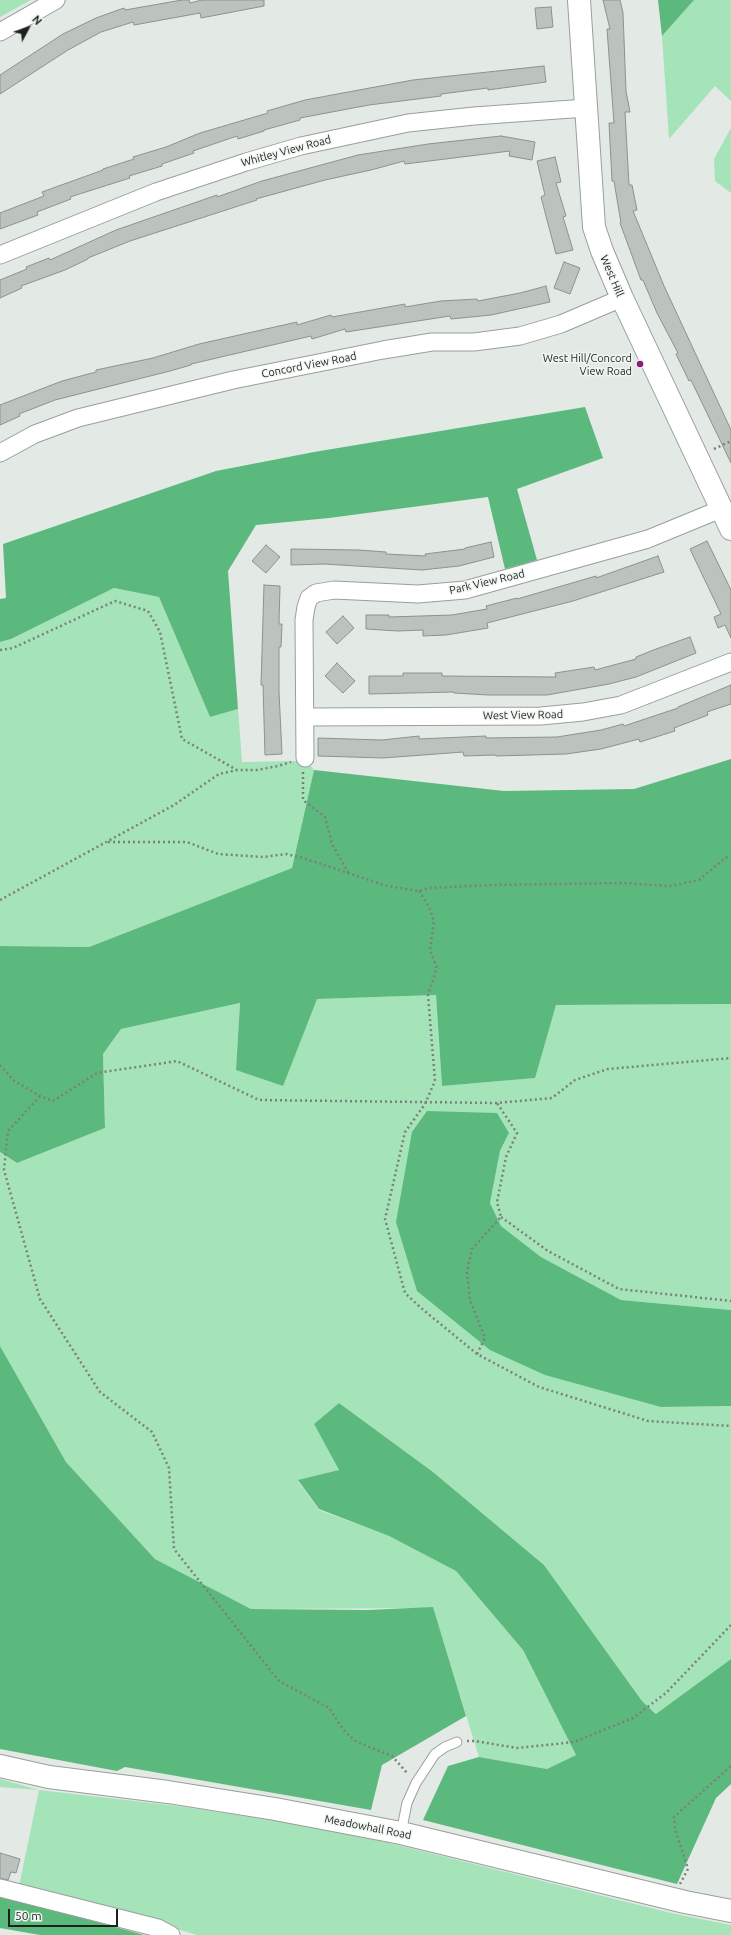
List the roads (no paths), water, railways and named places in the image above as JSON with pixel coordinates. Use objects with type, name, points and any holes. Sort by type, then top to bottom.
[{"type":"street","points":[[0,32],[56,0]]},
{"type":"street","name":"West Hill","points":[[578,0],[586,108],[588,162],[594,227],[602,251],[622,298],[731,529]]},
{"type":"street","name":"Whitley View Road","points":[[0,255],[156,192],[246,162],[301,146],[408,123],[474,116],[586,108]]},
{"type":"street","name":"Concord View Road","points":[[0,453],[41,432],[78,418],[233,380],[383,350],[432,342],[474,342],[520,336],[561,324],[622,298]]},
{"type":"street","name":"Park View Road","points":[[305,758],[306,717],[304,620],[309,598],[316,593],[334,590],[418,594],[465,590],[648,539],[722,509]]},
{"type":"street","name":"West View Road","points":[[306,717],[541,716],[583,712],[621,705],[731,662]]},
{"type":"street","name":"Meadowhall Road","points":[[0,1766],[49,1777],[168,1792],[275,1809],[401,1833],[673,1899],[731,1911]]},
{"type":"street","points":[[0,1888],[158,1928],[171,1935]]},
{"type":"lane","points":[[401,1833],[407,1803],[416,1782],[435,1754],[445,1747],[458,1742]]},
{"type":"place","name":"West Hill/Concord View Road","points":[[640,364]]}]
